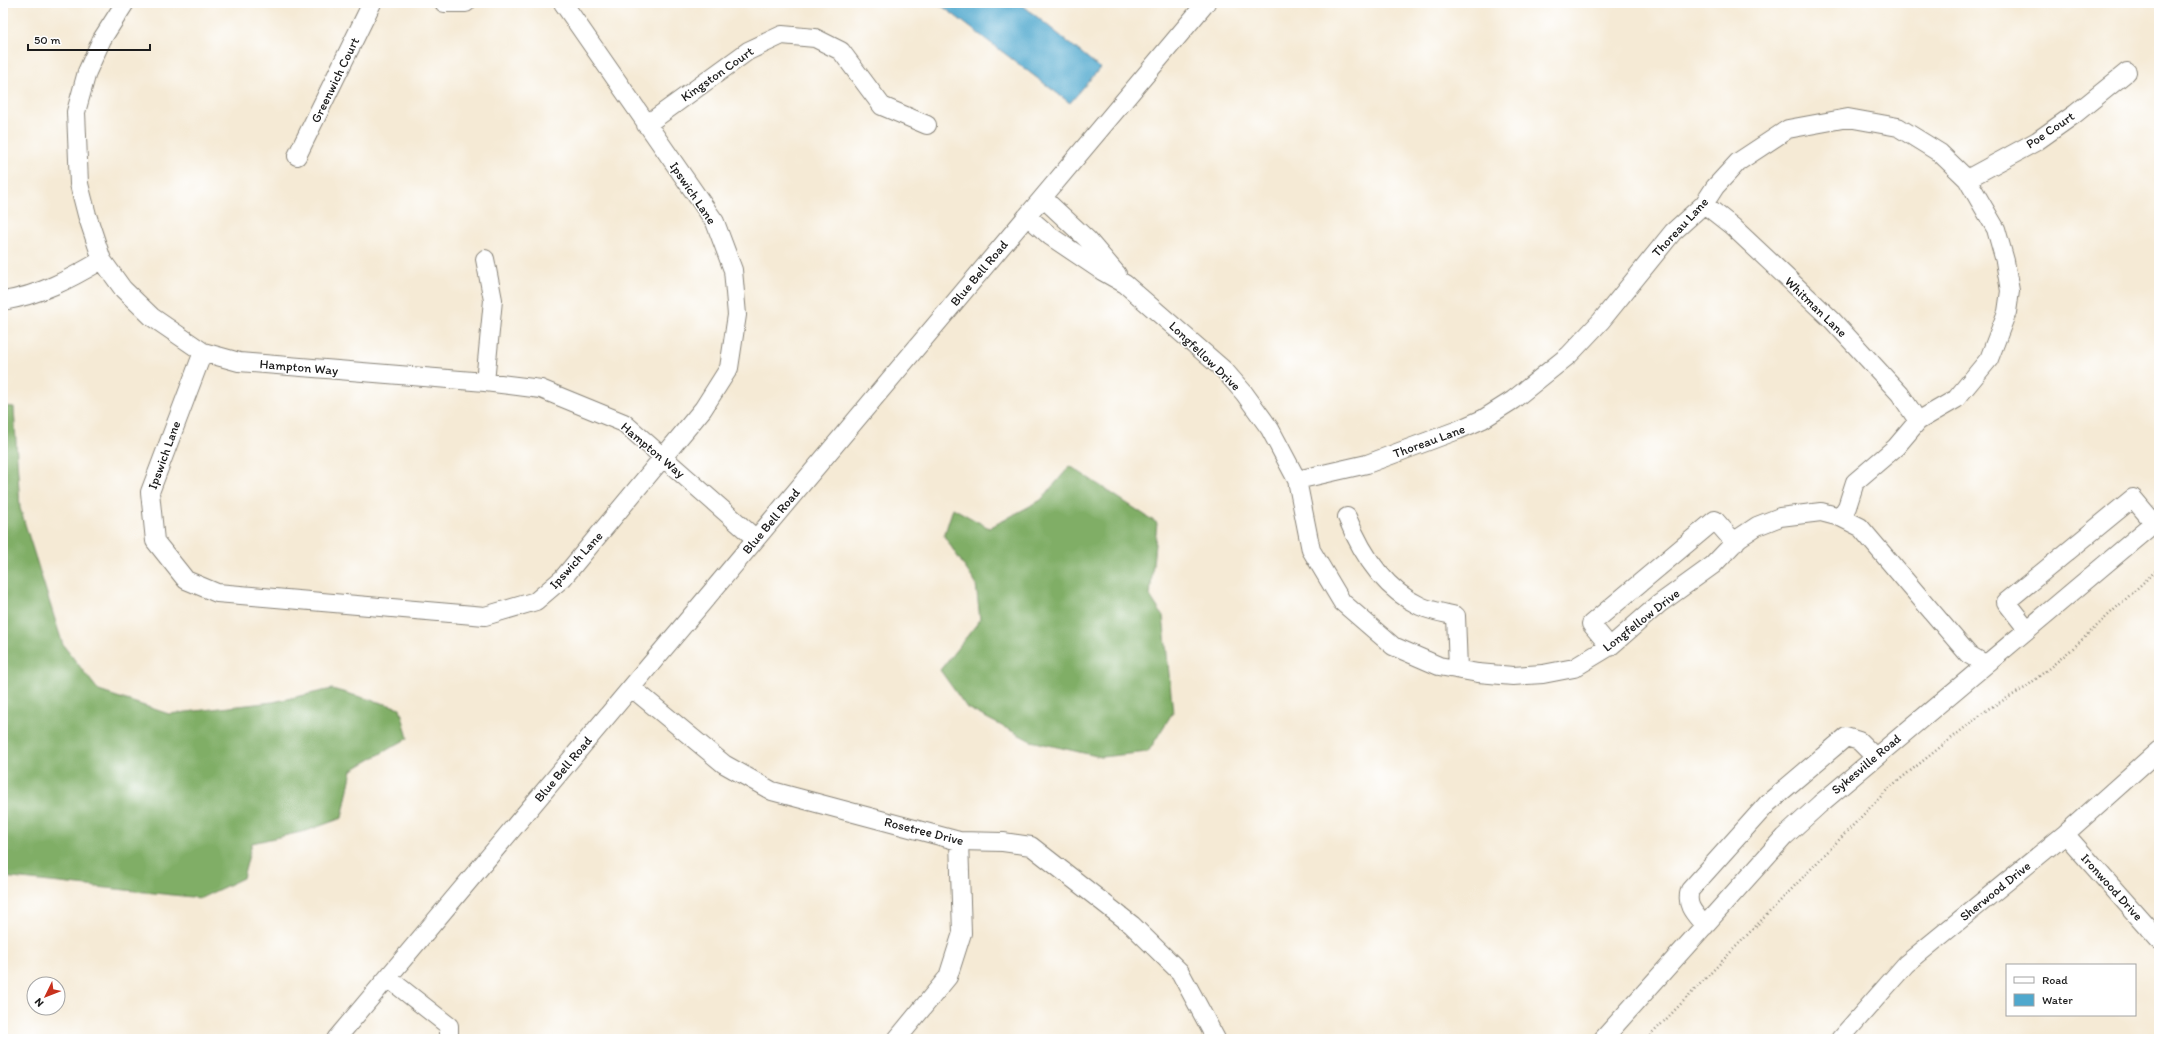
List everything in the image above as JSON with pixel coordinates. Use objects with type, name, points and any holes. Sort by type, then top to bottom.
[{"type":"street","name":"Hampton Way","points":[[126,3],[102,39],[87,72],[76,112],[79,184],[87,216],[102,260],[123,289],[152,317],[203,352],[239,362],[484,382],[541,389],[624,423],[663,459],[756,539]]},
{"type":"street","name":"Greenwich Court","points":[[297,156],[372,3]]},
{"type":"street","points":[[444,3],[466,3]]},
{"type":"street","name":"Ipswich Lane","points":[[203,352],[150,492],[155,541],[186,580],[217,593],[485,616],[536,601],[563,578],[703,409],[729,368],[737,315],[733,270],[715,222],[646,125],[563,3]]},
{"type":"street","name":"Blue Bell Road","points":[[336,1039],[1206,3]]},
{"type":"street","name":"Kingston Court","points":[[646,125],[748,51],[782,35],[815,38],[841,51],[882,106],[927,125]]},
{"type":"street","name":"Poe Court","points":[[1967,178],[2037,141],[2075,114],[2127,72]]},
{"type":"street","name":"Thoreau Lane","points":[[1297,480],[1367,464],[1458,430],[1483,419],[1513,400],[1569,355],[1601,321],[1673,232],[1704,204],[1715,187],[1738,162],[1762,144],[1788,128],[1848,118],[1898,127],[1940,153],[1967,178],[1996,229],[2005,261],[2010,291],[2007,312],[1989,359],[1956,399],[1918,420],[1896,447],[1855,482],[1846,508],[1840,517]]},
{"type":"street","name":"Longfellow Drive","points":[[1043,198],[1088,240],[1125,284],[1224,370],[1244,393],[1270,429],[1297,480],[1312,550],[1342,602],[1393,646],[1439,666],[1513,676],[1543,674],[1574,668],[1610,647],[1659,604],[1713,565],[1735,543],[1757,526],[1780,517],[1821,512],[1840,517],[1860,527],[1968,654],[1985,664]]},
{"type":"street","name":"Whitman Lane","points":[[1704,204],[1732,226],[1832,320],[1900,394],[1918,420]]},
{"type":"street","name":"Longfellow Drive","points":[[1027,216],[1050,236],[1102,271],[1125,284]]},
{"type":"street","points":[[484,382],[493,300],[485,259]]},
{"type":"street","points":[[3,300],[46,290],[70,279],[102,260]]},
{"type":"street","points":[[2028,629],[2006,602],[2133,498],[2157,521]]},
{"type":"street","points":[[1347,517],[1359,544],[1383,577],[1411,601],[1422,606],[1456,616],[1458,669]]},
{"type":"street","points":[[1610,647],[1591,624],[1715,520],[1735,543]]},
{"type":"street","name":"Sykesville Road","points":[[1603,1039],[1784,837],[1874,756],[2157,521]]},
{"type":"street","name":"Rosetree Drive","points":[[632,688],[718,760],[772,791],[959,841],[1003,842],[1030,846],[1074,878],[1132,925],[1180,972],[1216,1039]]},
{"type":"street","points":[[1705,926],[1692,909],[1688,899],[1690,890],[1768,803],[1846,737],[1859,741],[1874,756]]},
{"type":"street","name":"Sherwood Drive","points":[[1840,1039],[1906,964],[2065,834],[2159,750]]},
{"type":"street","name":"Ironwood Drive","points":[[2065,834],[2159,940]]},
{"type":"street","points":[[897,1039],[948,977],[962,933],[959,841]]},
{"type":"street","points":[[388,978],[449,1026],[449,1039]]},
{"type":"path","points":[[1647,1039],[1889,788],[1988,709],[2025,688],[2071,650],[2159,568]]},
{"type":"green space","points":[[3,406],[14,407],[20,508],[63,645],[99,691],[169,714],[273,702],[332,689],[400,708],[408,738],[352,770],[342,818],[306,831],[252,843],[243,878],[201,898],[3,877]]},
{"type":"green space","points":[[1070,466],[1157,523],[1150,596],[1163,616],[1173,712],[1148,752],[1101,757],[1031,741],[967,708],[940,670],[980,620],[976,584],[944,536],[953,508],[989,528],[1041,500]]},
{"type":"water","points":[[938,3],[1020,3],[1100,68],[1070,103]]}]
